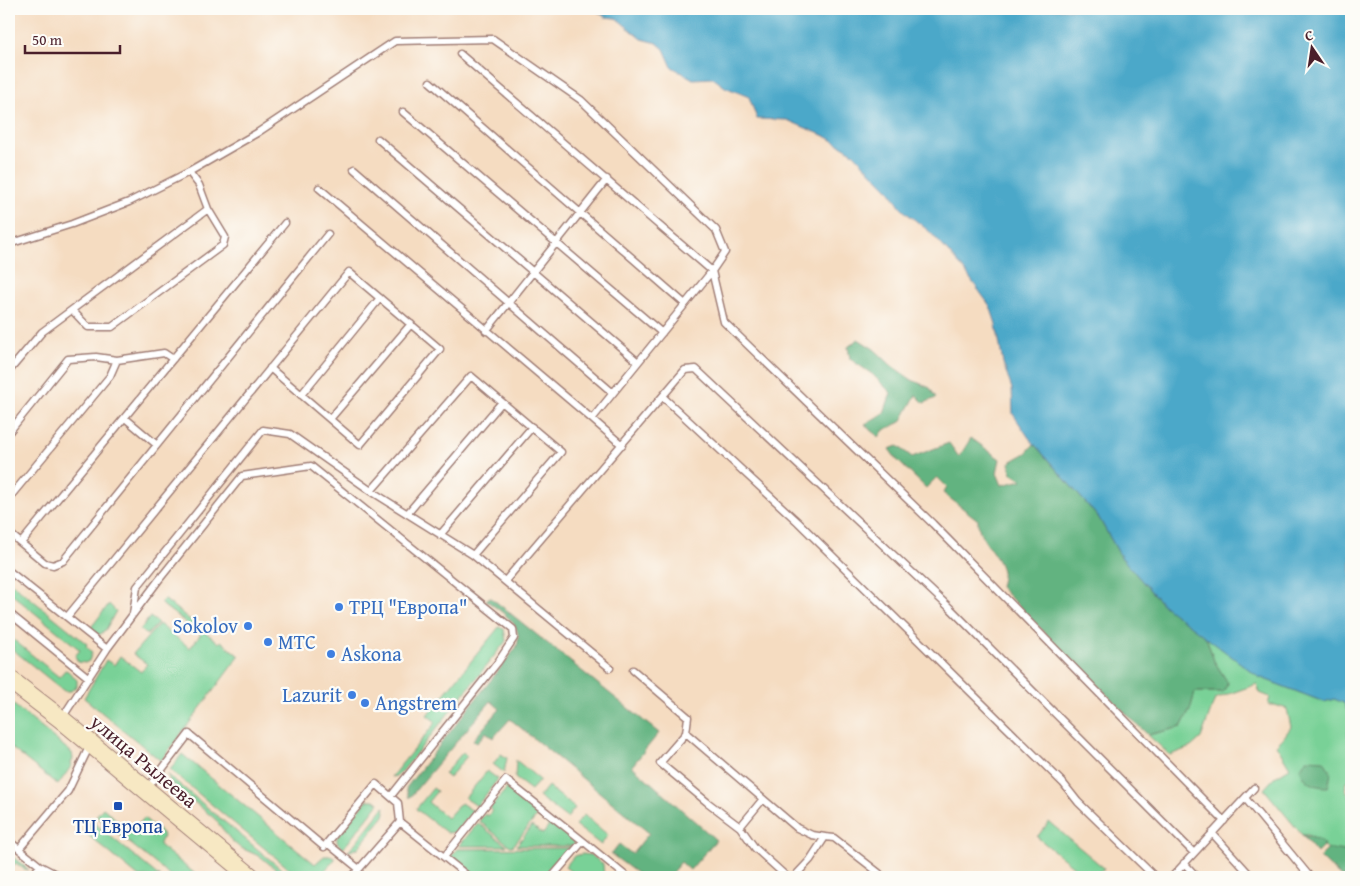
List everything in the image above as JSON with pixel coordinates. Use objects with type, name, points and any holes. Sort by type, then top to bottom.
[{"type":"main road","name":"улица Рылеева","points":[[9,679],[61,719],[251,877]]},
{"type":"lane","points":[[9,244],[72,224],[129,202],[188,172],[257,133],[395,41],[494,39],[581,100],[716,230],[725,252],[712,271],[592,420]]},
{"type":"lane","points":[[460,54],[712,271],[724,322],[933,524],[1224,821]]},
{"type":"lane","points":[[430,82],[685,304]]},
{"type":"lane","points":[[403,112],[662,333]]},
{"type":"lane","points":[[378,140],[638,362]]},
{"type":"lane","points":[[354,169],[613,393]]},
{"type":"lane","points":[[72,310],[88,327],[112,327],[223,245],[224,237],[208,209],[199,184],[188,172]]},
{"type":"lane","points":[[486,331],[607,179]]},
{"type":"lane","points":[[319,188],[622,445]]},
{"type":"lane","points":[[9,371],[42,332],[208,209]]},
{"type":"lane","points":[[21,543],[285,223]]},
{"type":"lane","points":[[9,533],[45,563],[53,565],[63,561],[328,234]]},
{"type":"lane","points":[[67,617],[270,368],[349,272],[440,349],[360,445],[270,368]]},
{"type":"lane","points":[[301,394],[380,298]]},
{"type":"lane","points":[[330,420],[411,324]]},
{"type":"lane","points":[[9,432],[68,359],[96,357],[116,360],[164,353],[173,360]]},
{"type":"lane","points":[[9,498],[110,376],[116,360]]},
{"type":"lane","points":[[505,581],[685,370],[696,369],[951,609],[1194,853]]},
{"type":"lane","points":[[371,492],[471,376],[561,452],[473,555]]},
{"type":"lane","points":[[663,397],[798,522],[1063,783],[1078,802],[1155,877]]},
{"type":"lane","points":[[407,514],[502,402]]},
{"type":"lane","points":[[125,418],[157,445]]},
{"type":"lane","points":[[440,535],[532,427]]},
{"type":"lane","points":[[133,615],[137,587],[263,430],[290,434],[371,492],[473,555],[610,668]]},
{"type":"lane","points":[[61,719],[107,649],[242,476],[311,466],[514,629],[514,638],[498,662],[391,796]]},
{"type":"lane","points":[[9,571],[107,649]]},
{"type":"lane","points":[[9,613],[89,678]]},
{"type":"lane","points":[[633,670],[688,717],[686,733],[660,763],[740,827],[755,848],[787,877]]},
{"type":"lane","points":[[686,733],[798,828],[812,835],[834,838],[880,873],[882,877]]},
{"type":"lane","points":[[146,790],[189,734],[324,847],[376,784],[398,803],[400,822],[469,877]]},
{"type":"lane","points":[[19,849],[68,791],[90,743]]},
{"type":"lane","points":[[444,857],[506,780],[628,877]]},
{"type":"lane","points":[[1172,877],[1254,788]]},
{"type":"lane","points":[[1245,798],[1310,877]]},
{"type":"lane","points":[[740,827],[763,799]]},
{"type":"lane","points":[[352,877],[400,822]]},
{"type":"lane","points":[[1212,834],[1252,877]]},
{"type":"lane","points":[[794,877],[810,860],[825,837]]},
{"type":"lane","points":[[9,841],[40,866],[61,877]]},
{"type":"lane","points":[[552,877],[582,842]]},
{"type":"lane","points":[[327,843],[359,869]]},
{"type":"lane","points":[[1184,863],[1197,877]]},
{"type":"lane","points":[[31,877],[40,866]]},
{"type":"green space","points":[[858,339],[874,349],[892,366],[912,380],[930,388],[936,398],[924,403],[916,395],[901,422],[884,430],[879,437],[865,424],[884,413],[891,393],[872,374],[850,359],[848,347]]},
{"type":"green space","points":[[971,438],[1000,459],[997,473],[1002,485],[1022,480],[1011,473],[1010,462],[1026,453],[1034,444],[1099,518],[1121,557],[1162,604],[1206,637],[1214,661],[1228,683],[1223,692],[1195,692],[1190,710],[1181,727],[1148,735],[1068,657],[1000,587],[1002,571],[1000,564],[984,540],[978,520],[943,493],[947,487],[937,477],[926,488],[897,460],[889,449],[898,446],[912,457],[949,443],[959,457]]},
{"type":"green space","points":[[9,581],[87,644],[86,646],[92,652],[89,661],[85,663],[78,662],[75,656],[80,650],[9,592]]},
{"type":"green space","points":[[490,597],[659,733],[632,766],[716,840],[690,870],[681,862],[668,877],[642,877],[611,854],[619,844],[632,854],[649,833],[510,719],[493,738],[486,732],[477,743],[473,740],[500,709],[491,701],[409,798],[406,788],[516,648],[518,633],[515,626],[511,620],[486,600]]},
{"type":"green space","points":[[164,599],[219,643],[221,641],[239,656],[161,761],[84,698],[106,660],[114,665],[120,656],[141,672],[147,664],[133,654],[159,624],[190,648],[201,634],[160,603]]},
{"type":"green space","points":[[109,604],[116,611],[105,631],[99,635],[89,630]]},
{"type":"green space","points":[[150,617],[158,623],[147,635],[140,630]]},
{"type":"green space","points":[[499,627],[504,629],[506,641],[401,773],[391,777],[436,722],[427,715]]},
{"type":"green space","points":[[9,636],[59,677],[65,670],[68,671],[77,680],[77,686],[71,691],[64,691],[12,649],[14,647],[9,642]]},
{"type":"green space","points":[[1206,637],[1259,677],[1324,702],[1334,699],[1344,703],[1349,715],[1348,736],[1351,740],[1351,781],[1347,781],[1345,788],[1351,798],[1351,852],[1326,849],[1323,847],[1323,843],[1308,835],[1302,835],[1264,789],[1275,777],[1290,768],[1276,745],[1291,727],[1287,709],[1268,705],[1270,697],[1260,693],[1257,684],[1215,699],[1201,738],[1191,747],[1170,755],[1148,735],[1181,727],[1190,710],[1195,692],[1223,692],[1228,683],[1214,661]]},
{"type":"green space","points":[[9,701],[72,753],[72,765],[58,785],[9,746]]},
{"type":"green space","points":[[463,752],[467,756],[449,778],[444,774]]},
{"type":"green space","points":[[182,754],[315,864],[324,856],[331,856],[335,859],[319,877],[299,877],[170,770]]},
{"type":"green space","points":[[501,754],[507,758],[504,773],[493,764]]},
{"type":"green space","points":[[1307,759],[1324,760],[1331,773],[1328,787],[1314,785],[1304,777],[1300,769]]},
{"type":"green space","points":[[516,760],[540,780],[531,790],[515,778]]},
{"type":"green space","points":[[487,771],[498,779],[477,806],[465,798]]},
{"type":"green space","points":[[167,774],[291,877],[285,877],[261,857],[239,847],[230,839],[215,819],[171,783]]},
{"type":"green space","points":[[548,786],[575,808],[567,818],[539,797]]},
{"type":"green space","points":[[508,787],[540,812],[513,846],[510,846],[479,821],[485,814],[488,816],[492,810],[490,808]]},
{"type":"green space","points":[[433,788],[437,791],[428,802],[447,818],[461,803],[473,811],[455,832],[447,833],[416,809]]},
{"type":"green space","points":[[367,800],[375,800],[379,803],[343,849],[337,842],[337,837]]},
{"type":"green space","points":[[384,807],[384,816],[358,848],[348,852]]},
{"type":"green space","points":[[103,808],[131,833],[144,818],[162,833],[163,837],[159,845],[199,877],[172,877],[96,816]]},
{"type":"green space","points":[[542,814],[573,840],[573,846],[516,846],[532,826],[543,834],[549,826],[539,818]]},
{"type":"green space","points":[[584,815],[608,835],[601,845],[575,825]]},
{"type":"green space","points":[[92,821],[160,877],[139,877],[83,831]]},
{"type":"green space","points":[[1049,822],[1104,868],[1096,877],[1086,877],[1037,837]]},
{"type":"green space","points":[[478,823],[507,846],[459,846]]},
{"type":"green space","points":[[1302,835],[1317,839],[1323,843],[1323,847],[1317,853]]},
{"type":"green space","points":[[571,848],[547,877],[474,877],[450,857],[457,849]]},
{"type":"green space","points":[[1327,850],[1351,852],[1351,877],[1341,877],[1320,857]]},
{"type":"green space","points":[[9,854],[29,870],[16,863],[9,870]]},
{"type":"green space","points":[[582,854],[591,855],[603,864],[604,877],[578,877],[565,867],[574,856]]},
{"type":"water","points":[[594,9],[1351,9],[1351,740],[1348,736],[1349,715],[1344,703],[1334,699],[1324,702],[1259,677],[1164,606],[1121,557],[1099,518],[1029,438],[1013,414],[1012,389],[1003,363],[996,324],[990,306],[961,266],[930,232],[904,211],[888,189],[852,152],[827,137],[787,120],[757,119],[749,97],[725,87],[713,78],[693,79],[672,67],[664,49],[657,43],[642,39],[616,18],[605,17]]},
{"type":"place","name":"ТРЦ \"Европа\"","points":[[339,607]]},
{"type":"place","name":"Sokolov","points":[[248,626]]},
{"type":"place","name":"МТС","points":[[268,642]]},
{"type":"place","name":"Askona","points":[[331,654]]},
{"type":"place","name":"Lazurit","points":[[352,695]]},
{"type":"place","name":"Angstrem","points":[[365,703]]},
{"type":"place","name":"ТЦ Европа","points":[[118,806]]}]
